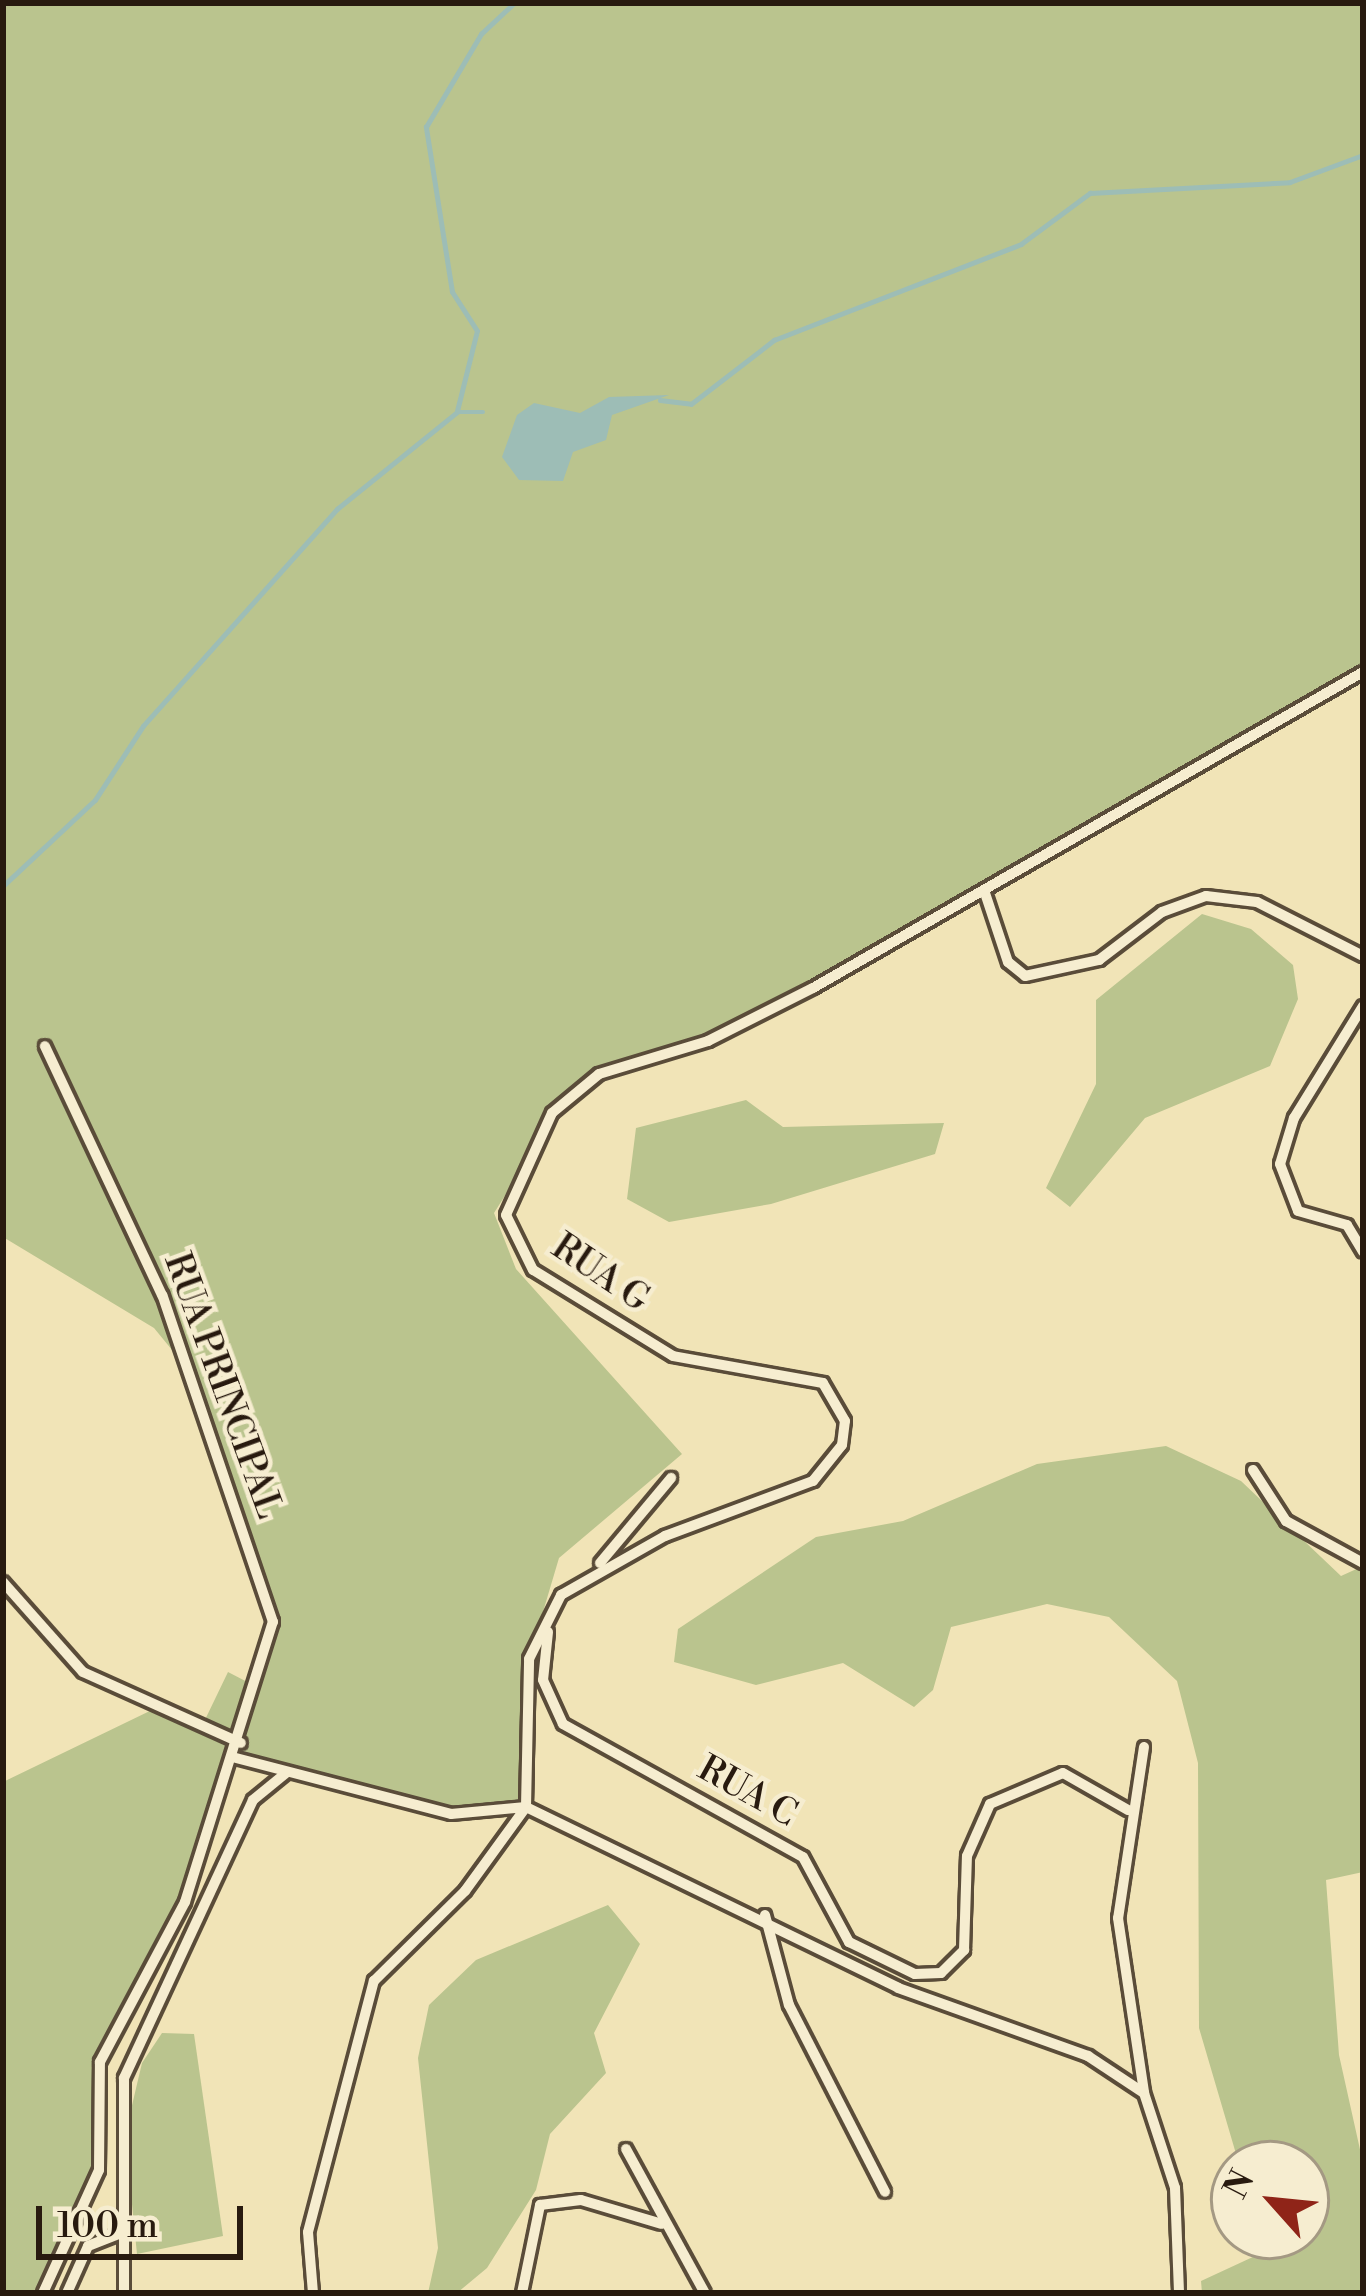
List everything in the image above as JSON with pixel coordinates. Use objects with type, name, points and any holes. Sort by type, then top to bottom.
[{"type":"street","name":"RUA G","points":[[526,1807],[529,1658],[561,1595],[594,1570],[813,1481],[845,1421],[823,1383],[673,1356],[532,1270],[506,1215],[552,1112],[599,1074],[708,1041],[984,890],[1363,672]]},
{"type":"street","points":[[984,890],[1008,962],[1025,976],[1072,972],[1206,896],[1256,902],[1363,956]]},
{"type":"street","points":[[1363,1006],[1294,1118],[1280,1164],[1298,1211],[1347,1225],[1363,1252]]},
{"type":"street","name":"RUA PRINCIPAL","points":[[43,2293],[99,2170],[100,2062],[185,1903],[241,1743],[273,1622],[162,1295],[45,1046]]},
{"type":"street","points":[[1253,1470],[1300,1533],[1363,1563]]},
{"type":"street","points":[[594,1570],[671,1478]]},
{"type":"street","points":[[3,1582],[83,1672],[241,1743]]},
{"type":"street","name":"RUA C","points":[[561,1595],[543,1680],[563,1724],[802,1857],[850,1942],[876,1959],[915,1974],[953,1966],[968,1924],[974,1830],[1015,1786],[1063,1773],[1129,1810]]},
{"type":"street","points":[[1144,1747],[1129,1810],[1118,1918],[1144,2093],[1175,2188],[1179,2293]]},
{"type":"street","points":[[236,1758],[451,1814],[526,1807],[765,1915],[898,1988],[1088,2056],[1144,2093]]},
{"type":"street","points":[[124,2293],[124,2078],[253,1800],[286,1773]]},
{"type":"street","points":[[314,2293],[308,2232],[374,1982],[465,1892],[526,1807]]},
{"type":"street","points":[[765,1915],[789,2005],[885,2192]]},
{"type":"street","points":[[626,2149],[662,2224],[705,2293]]},
{"type":"street","points":[[522,2293],[540,2205],[581,2200],[662,2224]]},
{"type":"street","points":[[67,2293],[88,2246],[126,2231]]},
{"type":"green space","points":[[3,3],[1363,3],[1363,671],[708,1041],[573,1088],[494,1213],[516,1269],[682,1454],[559,1558],[529,1659],[526,1807],[451,1814],[236,1759],[185,1902],[100,2062],[99,2170],[43,2293],[3,2293],[3,1782],[156,1708],[202,1726],[228,1672],[259,1688],[273,1623],[186,1367],[154,1328],[3,1237]]},
{"type":"green space","points":[[1202,914],[1251,929],[1293,965],[1298,999],[1270,1066],[1145,1118],[1070,1207],[1046,1188],[1096,1084],[1096,1000]]},
{"type":"green space","points":[[746,1100],[783,1127],[944,1123],[935,1154],[771,1204],[669,1222],[627,1199],[636,1128]]},
{"type":"green space","points":[[1166,1446],[1241,1481],[1341,1576],[1363,1566],[1363,1872],[1326,1880],[1339,2055],[1363,2163],[1363,2293],[1202,2293],[1201,2281],[1246,2260],[1330,2260],[1330,2140],[1232,2140],[1199,2028],[1198,1763],[1177,1681],[1109,1617],[1047,1604],[951,1627],[933,1690],[914,1707],[843,1663],[756,1685],[674,1662],[678,1629],[816,1537],[903,1521],[1037,1464]]},
{"type":"green space","points":[[608,1905],[640,1944],[594,2033],[606,2073],[550,2134],[536,2190],[487,2268],[457,2293],[428,2293],[438,2248],[418,2058],[429,2005],[476,1960]]},
{"type":"green space","points":[[162,2033],[194,2034],[223,2236],[137,2254],[125,2135],[142,2063]]},
{"type":"water","points":[[669,395],[612,415],[606,440],[573,452],[563,481],[519,480],[502,457],[517,415],[534,403],[580,413],[609,397]]},
{"type":"waterway","points":[[457,411],[477,331],[452,292],[426,127],[481,34],[514,3]]},
{"type":"waterway","points":[[660,400],[691,404],[774,340],[1021,244],[1090,193],[1290,182],[1363,155]]},
{"type":"waterway","points":[[3,886],[95,800],[143,726],[337,509],[457,412],[483,412]]}]
